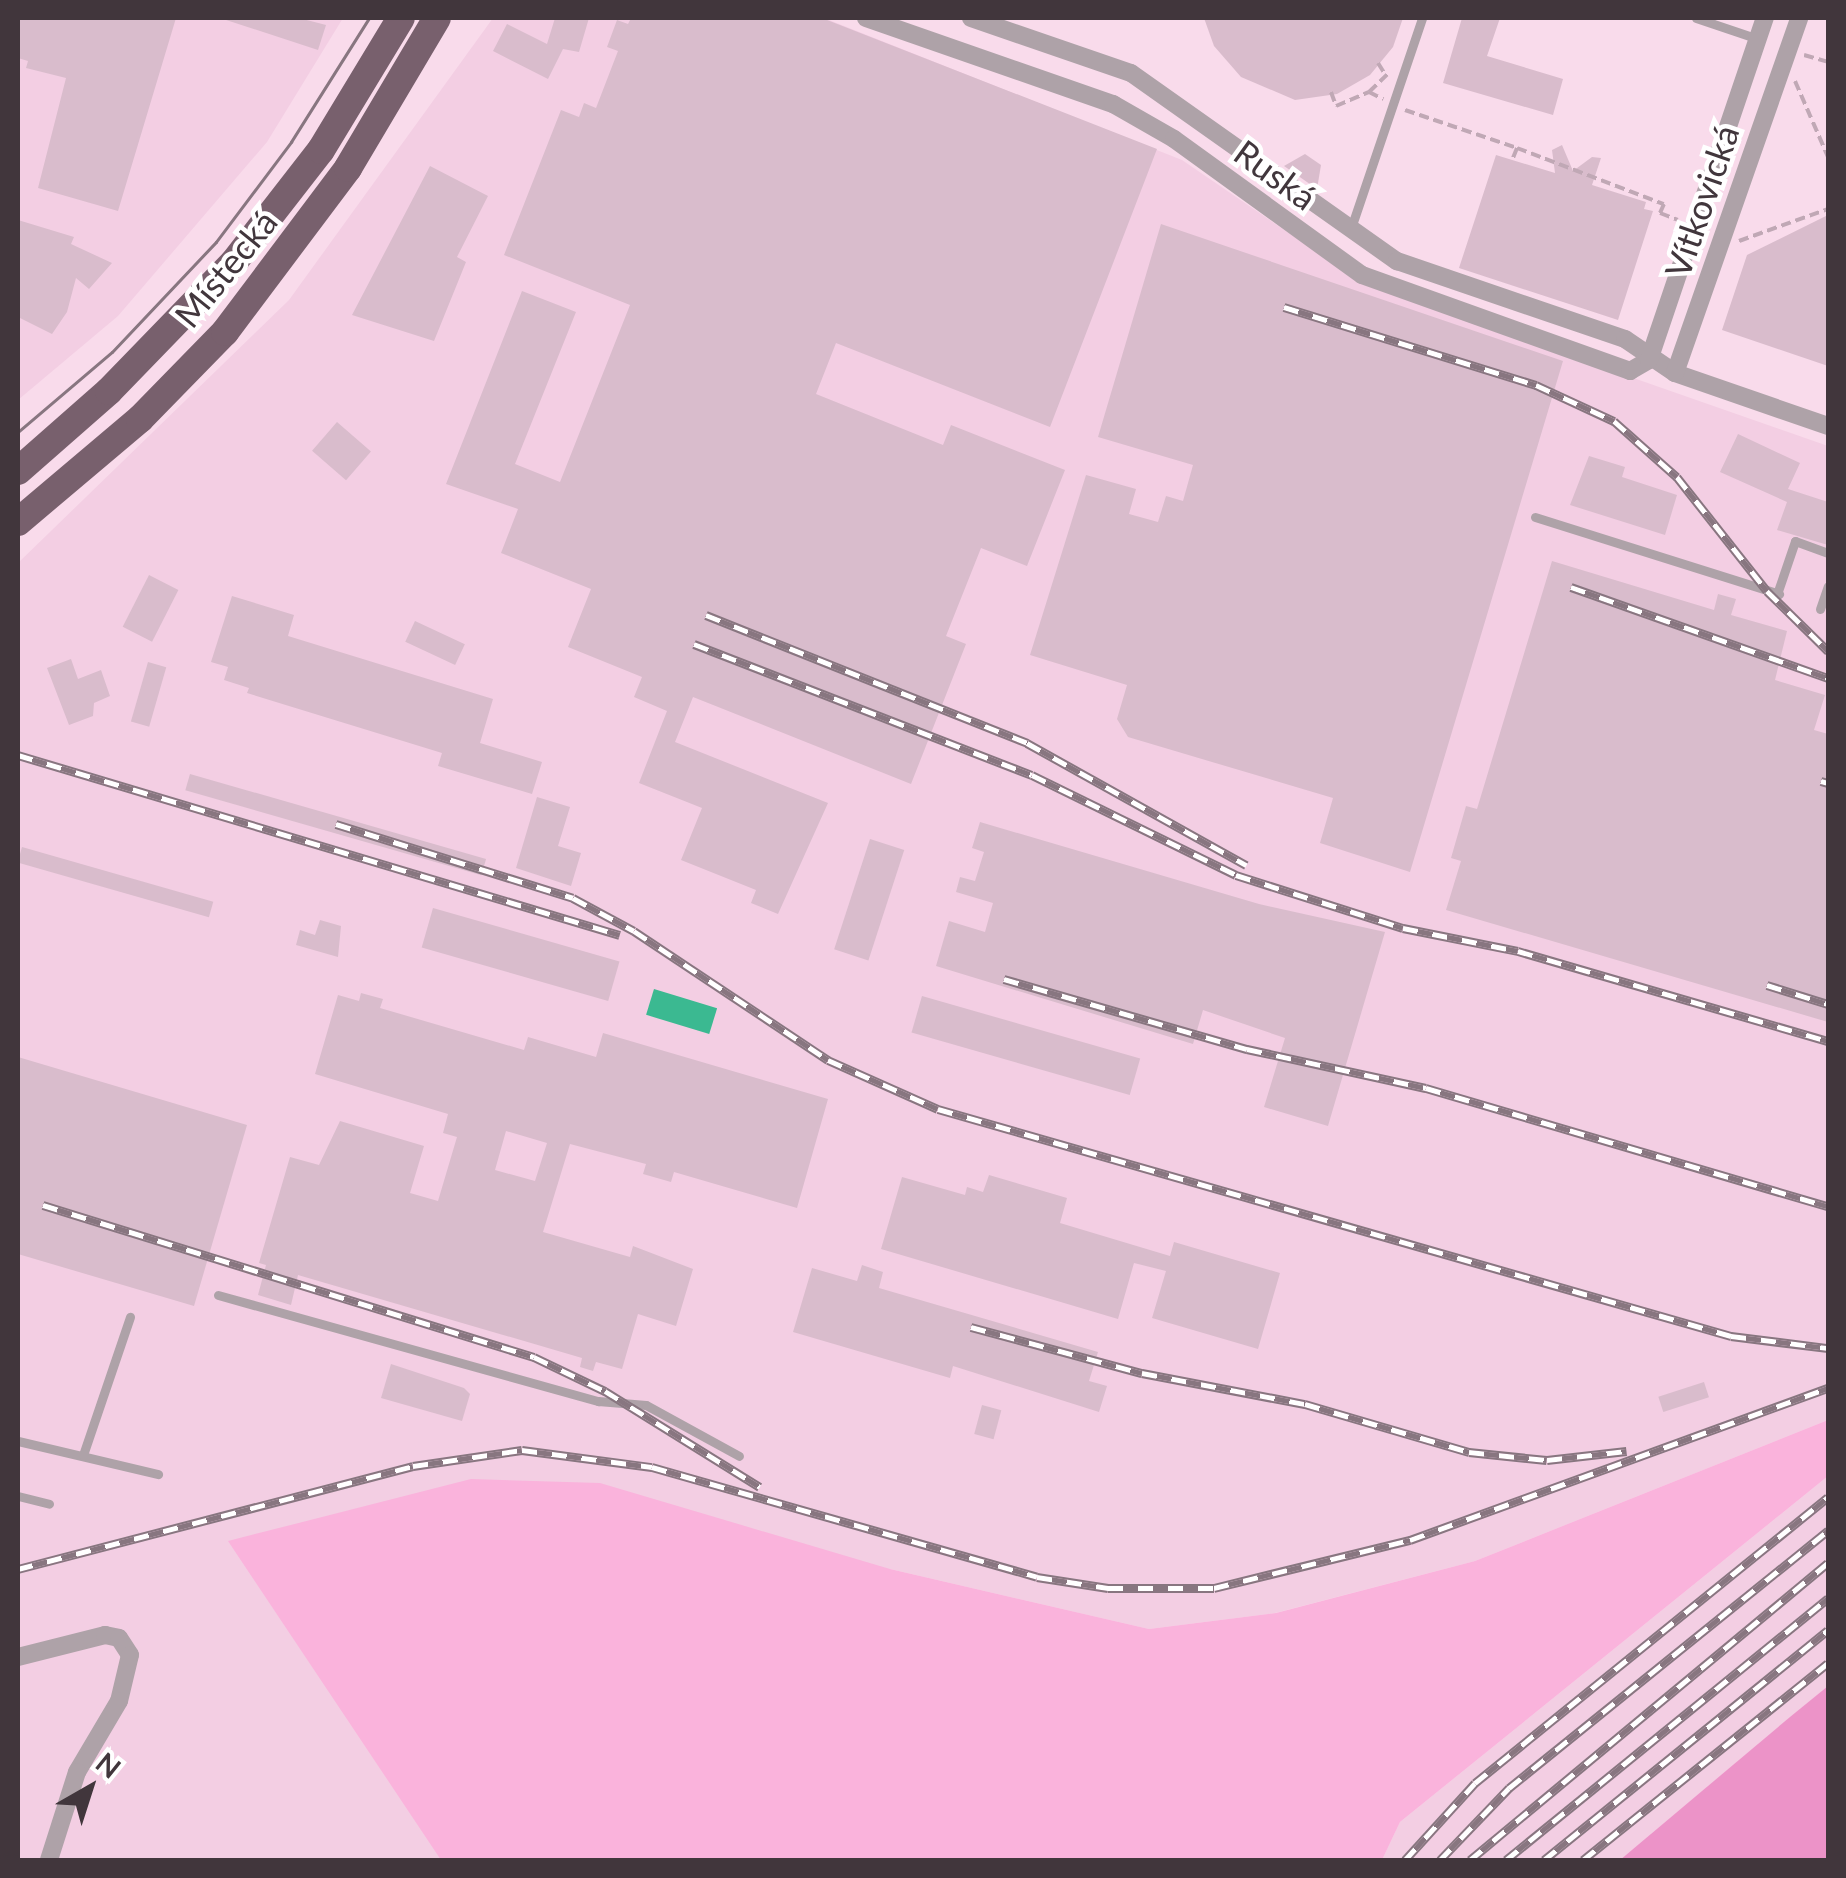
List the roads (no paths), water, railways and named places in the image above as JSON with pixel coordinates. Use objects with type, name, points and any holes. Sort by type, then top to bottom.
[{"type":"highway","name":"Místecká","points":[[18,471],[109,392],[261,228],[321,150],[402,18]]},
{"type":"highway","name":"Místecká","points":[[18,522],[89,465],[185,374],[268,279],[390,106],[438,18]]},
{"type":"highway","points":[[18,455],[109,392]]},
{"type":"highway","points":[[18,542],[89,465]]},
{"type":"street","name":"Ruská","points":[[866,18],[1113,104],[1174,139],[1362,274],[1630,371],[1648,360]]},
{"type":"street","name":"Ruská","points":[[971,18],[1132,72],[1397,261],[1625,339],[1648,360],[1675,372],[1828,426]]},
{"type":"street","name":"Vítkovická","points":[[1648,360],[1766,18]]},
{"type":"street","name":"Vítkovická","points":[[1675,372],[1799,18]]},
{"type":"street","points":[[1758,39],[1788,49]]},
{"type":"street","points":[[18,1657],[104,1635],[118,1638],[130,1655],[119,1701],[77,1772],[49,1860]]},
{"type":"lane","points":[[1350,230],[1422,18]]},
{"type":"lane","points":[[1696,18],[1758,39]]},
{"type":"lane","points":[[1535,517],[1778,594],[1796,541],[1828,552]]},
{"type":"lane","points":[[1820,608],[1828,586]]},
{"type":"lane","points":[[218,1295],[598,1402],[646,1406],[739,1456]]},
{"type":"lane","points":[[83,1455],[130,1317]]},
{"type":"lane","points":[[18,1441],[158,1474]]},
{"type":"lane","points":[[18,1496],[48,1504]]},
{"type":"tram line","points":[[18,432],[112,352],[216,242],[291,142],[369,18]]},
{"type":"railway","points":[[1284,307],[1536,385],[1614,421],[1677,477],[1767,591],[1828,651]]},
{"type":"railway","points":[[1571,587],[1828,678]]},
{"type":"railway","points":[[706,615],[1027,743],[1246,865]]},
{"type":"railway","points":[[694,644],[1032,775],[1236,875],[1403,928],[1518,951],[1828,1041]]},
{"type":"railway","points":[[18,755],[620,935]]},
{"type":"railway","points":[[1821,781],[1828,783]]},
{"type":"railway","points":[[336,824],[573,898],[634,931],[828,1060],[938,1109],[1731,1336],[1828,1348]]},
{"type":"railway","points":[[1004,979],[1247,1049],[1426,1088],[1828,1206]]},
{"type":"railway","points":[[1767,985],[1828,1004]]},
{"type":"railway","points":[[43,1205],[534,1357],[605,1391],[760,1487]]},
{"type":"railway","points":[[971,1327],[1142,1373],[1305,1404],[1469,1452],[1547,1460],[1626,1451]]},
{"type":"railway","points":[[18,1569],[413,1466],[522,1450],[652,1467],[1037,1577],[1108,1588],[1214,1588],[1410,1540],[1828,1388]]},
{"type":"railway","points":[[1405,1860],[1475,1783],[1828,1497]]},
{"type":"railway","points":[[1440,1860],[1509,1788],[1828,1531]]},
{"type":"railway","points":[[1470,1860],[1828,1563]]},
{"type":"railway","points":[[1506,1860],[1828,1598]]},
{"type":"railway","points":[[1544,1860],[1828,1630]]},
{"type":"railway","points":[[1583,1860],[1828,1663]]}]
